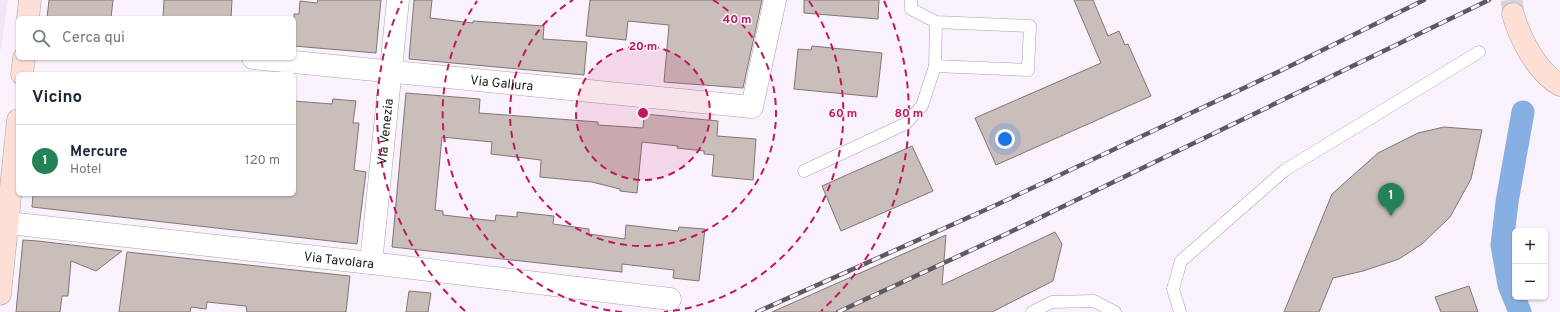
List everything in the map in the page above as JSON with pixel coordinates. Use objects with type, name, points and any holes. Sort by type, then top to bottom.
[{"type":"main road","points":[[28,16],[30,0]]},
{"type":"main road","points":[[1513,14],[1518,30],[1526,47],[1552,80],[1560,85]]},
{"type":"main road","points":[[22,72],[24,60]]},
{"type":"main road","points":[[0,294],[16,141]]},
{"type":"street","name":"Via Venezia","points":[[371,263],[398,0]]},
{"type":"street","name":"Via Gallura","points":[[273,60],[752,107],[775,0]]},
{"type":"street","name":"Via Tavolara","points":[[8,223],[371,263],[670,299]]},
{"type":"lane","points":[[911,0],[911,8],[936,22],[1030,26],[1028,70],[935,66]]},
{"type":"lane","points":[[804,171],[905,124],[922,106],[935,66],[936,22]]},
{"type":"lane","points":[[1180,312],[1173,289],[1181,261],[1285,170],[1479,52]]},
{"type":"lane","points":[[1032,312],[1052,302],[1094,301],[1115,312]]},
{"type":"shaded area","points":[[0,0],[8,0],[1,50],[0,49]]},
{"type":"building","points":[[49,0],[113,0],[111,16],[47,16]]},
{"type":"building","points":[[164,0],[232,0],[231,16],[163,16]]},
{"type":"building","points":[[318,0],[381,0],[376,53],[296,46],[296,16],[294,16],[294,14],[299,14],[300,1],[317,3]]},
{"type":"building","points":[[414,0],[432,0],[430,18],[473,23],[473,21],[544,26],[543,39],[587,42],[584,75],[409,59]]},
{"type":"building","points":[[590,0],[762,0],[743,88],[664,82],[669,25],[628,21],[626,40],[586,36]]},
{"type":"building","points":[[804,0],[879,0],[878,19],[804,13]]},
{"type":"building","points":[[1074,0],[1093,0],[1108,36],[1119,31],[1125,45],[1128,44],[1151,96],[996,165],[975,118],[1101,63]]},
{"type":"building","points":[[812,46],[882,53],[877,97],[794,89],[798,49],[811,50]]},
{"type":"building","points":[[406,93],[480,99],[479,113],[598,122],[598,125],[643,128],[644,114],[718,121],[717,136],[756,139],[753,180],[712,176],[714,155],[704,154],[704,151],[677,148],[678,146],[642,142],[637,193],[620,191],[620,189],[592,182],[540,177],[541,160],[491,154],[492,142],[442,137],[435,210],[443,211],[443,215],[495,221],[496,215],[517,217],[517,212],[554,216],[553,224],[589,229],[589,234],[625,239],[626,225],[678,231],[679,227],[705,229],[699,281],[673,278],[674,270],[622,264],[622,272],[392,247]]},
{"type":"building","points":[[333,99],[356,101],[353,123],[359,123],[354,170],[366,172],[357,244],[32,207],[33,196],[296,196],[296,101],[332,104]]},
{"type":"building","points":[[1444,127],[1482,130],[1471,179],[1450,217],[1422,244],[1399,259],[1363,271],[1333,278],[1319,312],[1284,312],[1332,194],[1378,153],[1418,133]]},
{"type":"building","points":[[912,146],[933,191],[841,231],[822,186]]},
{"type":"building","points":[[1055,232],[1062,244],[1053,281],[992,312],[772,312],[946,235],[942,285]]},
{"type":"building","points":[[23,240],[122,251],[96,271],[71,261],[68,296],[62,296],[60,312],[16,312]]},
{"type":"building","points":[[127,252],[350,276],[346,312],[247,312],[246,306],[207,302],[206,309],[191,307],[190,312],[119,312]]},
{"type":"building","points":[[1469,286],[1478,312],[1441,312],[1435,297]]},
{"type":"building","points":[[409,291],[431,293],[428,312],[406,312]]},
{"type":"waterway","points":[[1520,312],[1509,285],[1502,245],[1507,202],[1523,112]]},
{"type":"tunnel","points":[[1512,0],[1513,14]]},
{"type":"railway","points":[[757,312],[994,206],[1280,71],[1424,0]]},
{"type":"railway","points":[[838,312],[1004,235],[1489,0]]},
{"type":"place","name":"Mercure","points":[[1391,216]]}]
